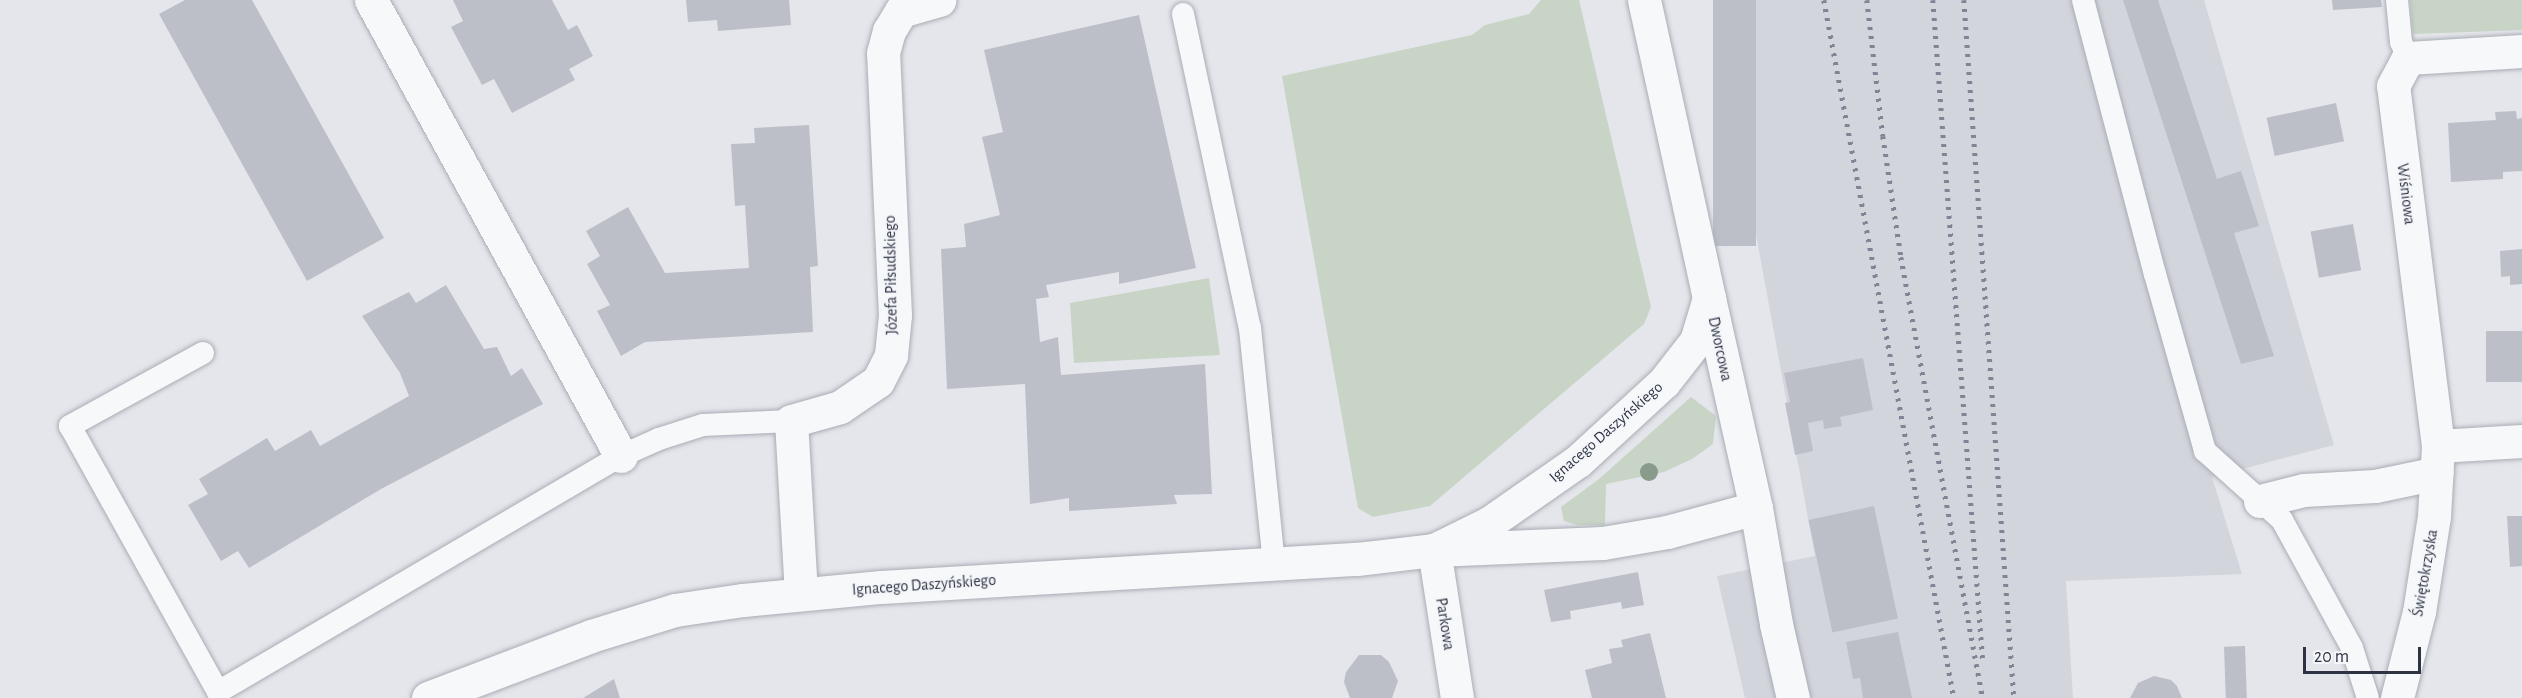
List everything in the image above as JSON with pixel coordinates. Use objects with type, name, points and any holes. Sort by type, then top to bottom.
[{"type":"street","points":[[371,0],[621,456]]},
{"type":"street","name":"Józefa Piłsudskiego","points":[[791,421],[840,407],[878,381],[891,355],[895,315],[883,52],[889,31],[901,11],[939,0]]},
{"type":"street","name":"Dworcowa","points":[[1644,0],[1756,508],[1776,624],[1793,698]]},
{"type":"street","points":[[2408,58],[2522,51]]},
{"type":"street","name":"Wiśniowa","points":[[2408,58],[2393,86],[2437,460]]},
{"type":"street","name":"Ignacego Daszyńskiego","points":[[1434,550],[1489,523],[1578,461],[1655,390],[1696,341],[1709,298]]},
{"type":"street","points":[[791,421],[801,594]]},
{"type":"street","points":[[2260,501],[2304,490],[2375,486],[2437,460],[2522,441]]},
{"type":"street","name":"Świętokrzyska","points":[[2397,698],[2419,612],[2434,516],[2437,460]]},
{"type":"street","name":"Ignacego Daszyńskiego","points":[[428,698],[635,621],[687,609],[801,594],[1357,559],[1434,550],[1603,543],[1666,532],[1756,508]]},
{"type":"street","name":"Parkowa","points":[[1434,550],[1457,698]]},
{"type":"lane","points":[[2083,0],[2205,451],[2282,520],[2352,648],[2368,698]]},
{"type":"lane","points":[[2397,0],[2401,42],[2408,58]]},
{"type":"lane","points":[[1183,14],[1250,328],[1274,564]]},
{"type":"lane","points":[[203,353],[70,426],[218,692],[621,456],[659,439],[703,425],[791,421]]},
{"type":"shaded area","points":[[1713,0],[2204,0],[2334,445],[2212,477],[2242,574],[2066,581],[2073,698],[1745,698],[1717,576],[1815,556]]},
{"type":"green space","points":[[1541,0],[1579,0],[1651,307],[1644,324],[1430,506],[1373,517],[1358,508],[1282,76],[1472,35],[1485,25],[1529,14]]},
{"type":"green space","points":[[2410,0],[2522,0],[2522,30],[2413,34]]},
{"type":"green space","points":[[1209,278],[1220,355],[1074,363],[1070,303]]},
{"type":"green space","points":[[1691,397],[1716,416],[1713,444],[1692,459],[1664,472],[1606,484],[1605,525],[1577,525],[1564,521],[1561,507],[1599,479]]},
{"type":"building","points":[[185,0],[252,0],[384,238],[307,281],[159,14]]},
{"type":"building","points":[[453,0],[552,0],[568,30],[577,25],[593,56],[569,69],[575,80],[512,113],[494,79],[482,85],[451,27],[463,21]]},
{"type":"building","points":[[686,0],[789,0],[791,25],[718,31],[717,20],[688,22]]},
{"type":"building","points":[[1713,0],[1756,0],[1756,246],[1713,246]]},
{"type":"building","points":[[2123,0],[2158,0],[2217,179],[2241,171],[2259,226],[2234,233],[2274,356],[2241,364]]},
{"type":"building","points":[[2332,0],[2381,0],[2382,7],[2333,10]]},
{"type":"building","points":[[1139,15],[1196,268],[1119,284],[1119,272],[1046,285],[1049,297],[1036,299],[1040,342],[1058,337],[1061,375],[1205,364],[1212,494],[1174,495],[1177,504],[1069,511],[1069,498],[1030,504],[1025,384],[947,389],[941,249],[966,247],[964,224],[1000,215],[982,137],[1003,132],[984,50]]},
{"type":"building","points":[[2336,103],[2344,141],[2275,156],[2267,118]]},
{"type":"building","points":[[2516,111],[2517,119],[2522,118],[2522,171],[2503,172],[2503,179],[2451,182],[2448,123],[2496,120],[2495,112]]},
{"type":"building","points":[[809,125],[818,266],[810,267],[813,332],[645,342],[621,356],[597,311],[610,305],[587,264],[600,256],[586,231],[628,207],[665,273],[749,268],[745,205],[735,206],[731,144],[755,143],[754,128]]},
{"type":"building","points":[[2353,224],[2361,270],[2319,278],[2311,231]]},
{"type":"building","points":[[2522,249],[2522,284],[2510,285],[2510,276],[2501,277],[2500,251]]},
{"type":"building","points":[[446,285],[484,349],[497,347],[511,376],[522,368],[543,404],[381,489],[249,568],[238,551],[221,561],[188,505],[208,494],[199,479],[267,438],[275,451],[311,430],[320,446],[409,396],[400,373],[362,316],[409,292],[416,303]]},
{"type":"building","points":[[2486,331],[2522,331],[2522,382],[2486,382]]},
{"type":"building","points":[[1863,358],[1873,410],[1840,417],[1842,426],[1824,429],[1823,420],[1808,423],[1813,451],[1795,455],[1785,403],[1790,402],[1784,373]]},
{"type":"building","points":[[1874,506],[1898,618],[1832,632],[1808,520]]},
{"type":"building","points":[[2507,516],[2522,516],[2522,566],[2510,567]]},
{"type":"building","points":[[1638,572],[1644,605],[1622,609],[1621,602],[1570,611],[1571,619],[1551,622],[1544,590]]},
{"type":"building","points":[[1898,632],[1912,698],[1863,698],[1860,678],[1853,679],[1846,642]]},
{"type":"building","points":[[1650,633],[1666,698],[1592,698],[1585,670],[1612,663],[1609,649],[1623,647],[1621,640]]},
{"type":"building","points":[[2245,646],[2247,698],[2226,698],[2224,647]]},
{"type":"building","points":[[1359,655],[1381,655],[1389,662],[1398,681],[1392,698],[1350,698],[1344,682],[1346,672]]},
{"type":"building","points":[[2154,676],[2171,680],[2177,686],[2182,698],[2130,698],[2138,683]]},
{"type":"building","points":[[614,679],[620,698],[583,698]]},
{"type":"railway","points":[[1824,0],[1954,698]]},
{"type":"railway","points":[[1867,0],[1883,136],[1901,257],[1983,698]]},
{"type":"railway","points":[[1933,0],[1983,662]]},
{"type":"railway","points":[[1964,0],[2014,698]]}]
